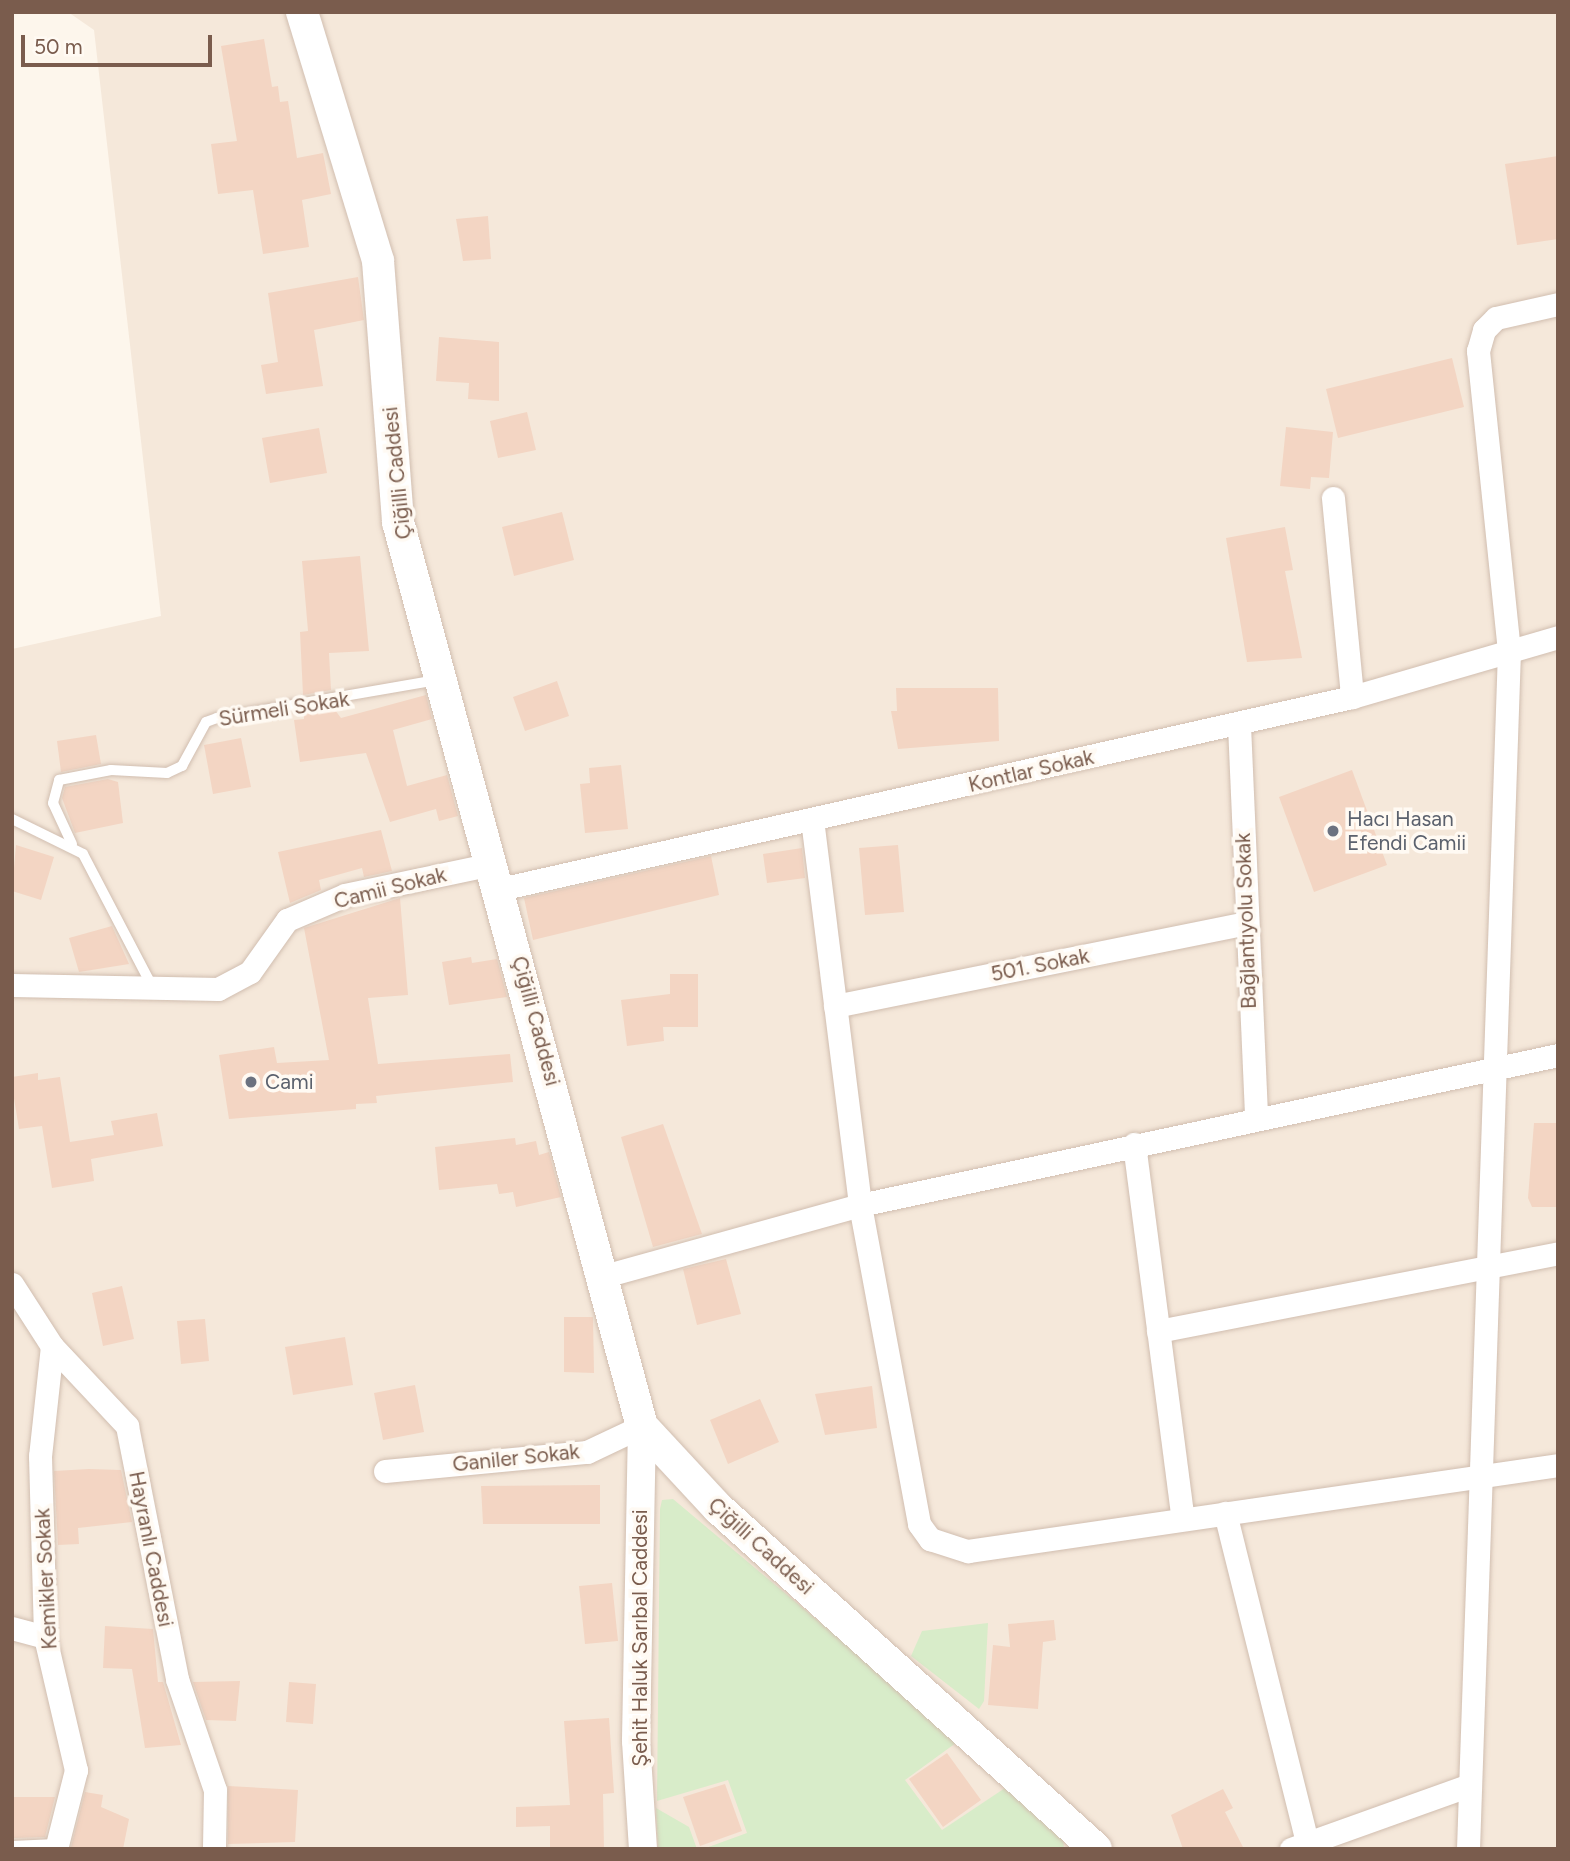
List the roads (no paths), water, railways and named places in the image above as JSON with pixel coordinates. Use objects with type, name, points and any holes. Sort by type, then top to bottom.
[{"type":"main road","name":"Çiğilli Caddesi","points":[[302,12],[378,261],[398,522],[604,1276],[642,1426],[719,1508],[1096,1849]]},
{"type":"street","points":[[1468,1849],[1467,1786],[1509,651],[1479,340],[1496,318],[1558,304]]},
{"type":"street","points":[[1333,498],[1352,698]]},
{"type":"street","name":"Kontlar Sokak","points":[[496,876],[812,820],[1239,724],[1352,698],[1558,637]]},
{"type":"street","name":"Bağlantıyolu Sokak","points":[[1239,724],[1245,923],[1256,1117]]},
{"type":"street","points":[[812,820],[860,1205],[919,1524],[930,1539],[968,1551],[1558,1465]]},
{"type":"street","name":"Camii Sokak","points":[[12,985],[218,989],[250,972],[287,920],[345,895],[496,876]]},
{"type":"street","name":"501. Sokak","points":[[835,1006],[1245,923]]},
{"type":"street","points":[[604,1276],[860,1205],[1256,1117],[1558,1055]]},
{"type":"street","points":[[1134,1144],[1183,1519]]},
{"type":"street","points":[[1158,1331],[1558,1253]]},
{"type":"street","name":"Hayranlı Caddesi","points":[[12,1284],[52,1346],[127,1426],[177,1679],[215,1790],[214,1849]]},
{"type":"street","name":"Kemikler Sokak","points":[[52,1346],[40,1456],[45,1637],[76,1770],[56,1846]]},
{"type":"street","name":"Ganiler Sokak","points":[[385,1471],[587,1452],[642,1426]]},
{"type":"street","name":"Şehit Haluk Sarıbal Caddesi","points":[[642,1426],[636,1741],[643,1849]]},
{"type":"street","points":[[1225,1513],[1299,1845],[1467,1786]]},
{"type":"street","points":[[12,1628],[45,1637]]},
{"type":"lane","name":"Sürmeli Sokak","points":[[72,844],[53,803],[59,780],[111,770],[167,774],[182,766],[206,722],[217,718],[440,680]]},
{"type":"lane","points":[[12,819],[72,844],[101,882],[153,988]]},
{"type":"lane","points":[[12,1846],[56,1846]]},
{"type":"place","name":"Hacı Hasan Efendi Camii","points":[[1333,831]]},
{"type":"place","name":"Cami","points":[[251,1082]]}]
